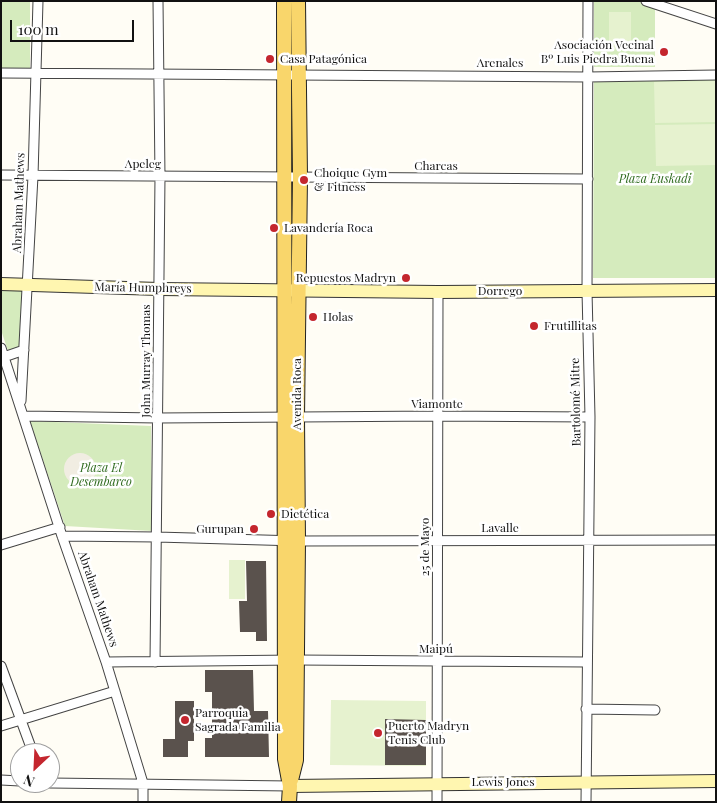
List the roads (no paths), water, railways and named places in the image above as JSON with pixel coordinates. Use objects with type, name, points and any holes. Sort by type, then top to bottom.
[{"type":"main road","name":"Avenida Roca","points":[[284,1],[284,177],[291,290],[290,660],[296,760],[290,786],[290,802]]},
{"type":"main road","name":"Avenida Roca","points":[[291,290],[300,177],[298,1]]},
{"type":"main road","name":"María Humphreys","points":[[1,284],[159,289],[291,290]]},
{"type":"main road","name":"Dorrego","points":[[291,290],[438,292],[716,290]]},
{"type":"main road","name":"Lewis Jones","points":[[290,786],[716,781]]},
{"type":"street","name":"Abraham Mathews","points":[[20,406],[33,176],[38,1]]},
{"type":"street","name":"John Murray Thomas","points":[[155,662],[160,176],[158,1]]},
{"type":"street","name":"Bartolomé Mitre","points":[[586,802],[590,417],[587,291],[588,1]]},
{"type":"street","points":[[646,1],[716,24]]},
{"type":"street","name":"Arenales","points":[[1,73],[160,75],[716,75]]},
{"type":"street","name":"Apeleg","points":[[1,175],[284,177]]},
{"type":"street","name":"Charcas","points":[[284,177],[588,179]]},
{"type":"street","name":"25 de Mayo","points":[[437,802],[438,292]]},
{"type":"street","points":[[2,354],[24,350]]},
{"type":"street","name":"Abraham Mathews","points":[[2,354],[106,662],[143,783],[143,802]]},
{"type":"street","name":"Viamonte","points":[[24,416],[158,418],[590,417]]},
{"type":"street","name":"Lavalle","points":[[1,545],[61,532],[291,540],[716,540]]},
{"type":"street","name":"Maipú","points":[[106,662],[290,660],[586,662]]},
{"type":"street","points":[[1,666],[29,743]]},
{"type":"street","points":[[1,726],[115,691]]},
{"type":"street","points":[[586,710],[655,710]]},
{"type":"street","points":[[60,783],[290,786]]},
{"type":"place","name":"Asociación Vecinal Bº Luis Piedra Buena","points":[[664,52]]},
{"type":"place","name":"Casa Patagónica","points":[[270,59]]},
{"type":"place","name":"Choique Gym & Fitness","points":[[304,180]]},
{"type":"place","name":"Lavandería Roca","points":[[274,228]]},
{"type":"place","name":"Repuestos Madryn","points":[[406,278]]},
{"type":"place","name":"Holas","points":[[313,317]]},
{"type":"place","name":"Frutillitas","points":[[534,326]]},
{"type":"place","name":"Dietética","points":[[271,514]]},
{"type":"place","name":"Gurupan","points":[[254,529]]},
{"type":"place","name":"Parroquia Sagrada Familia","points":[[185,720]]},
{"type":"place","name":"Puerto Madryn Tenis Club","points":[[378,733]]},
{"type":"park label","name":"Plaza Euskadi","points":[[655,179]]},
{"type":"park label","name":"Plaza El Desembarco","points":[[101,475]]}]
